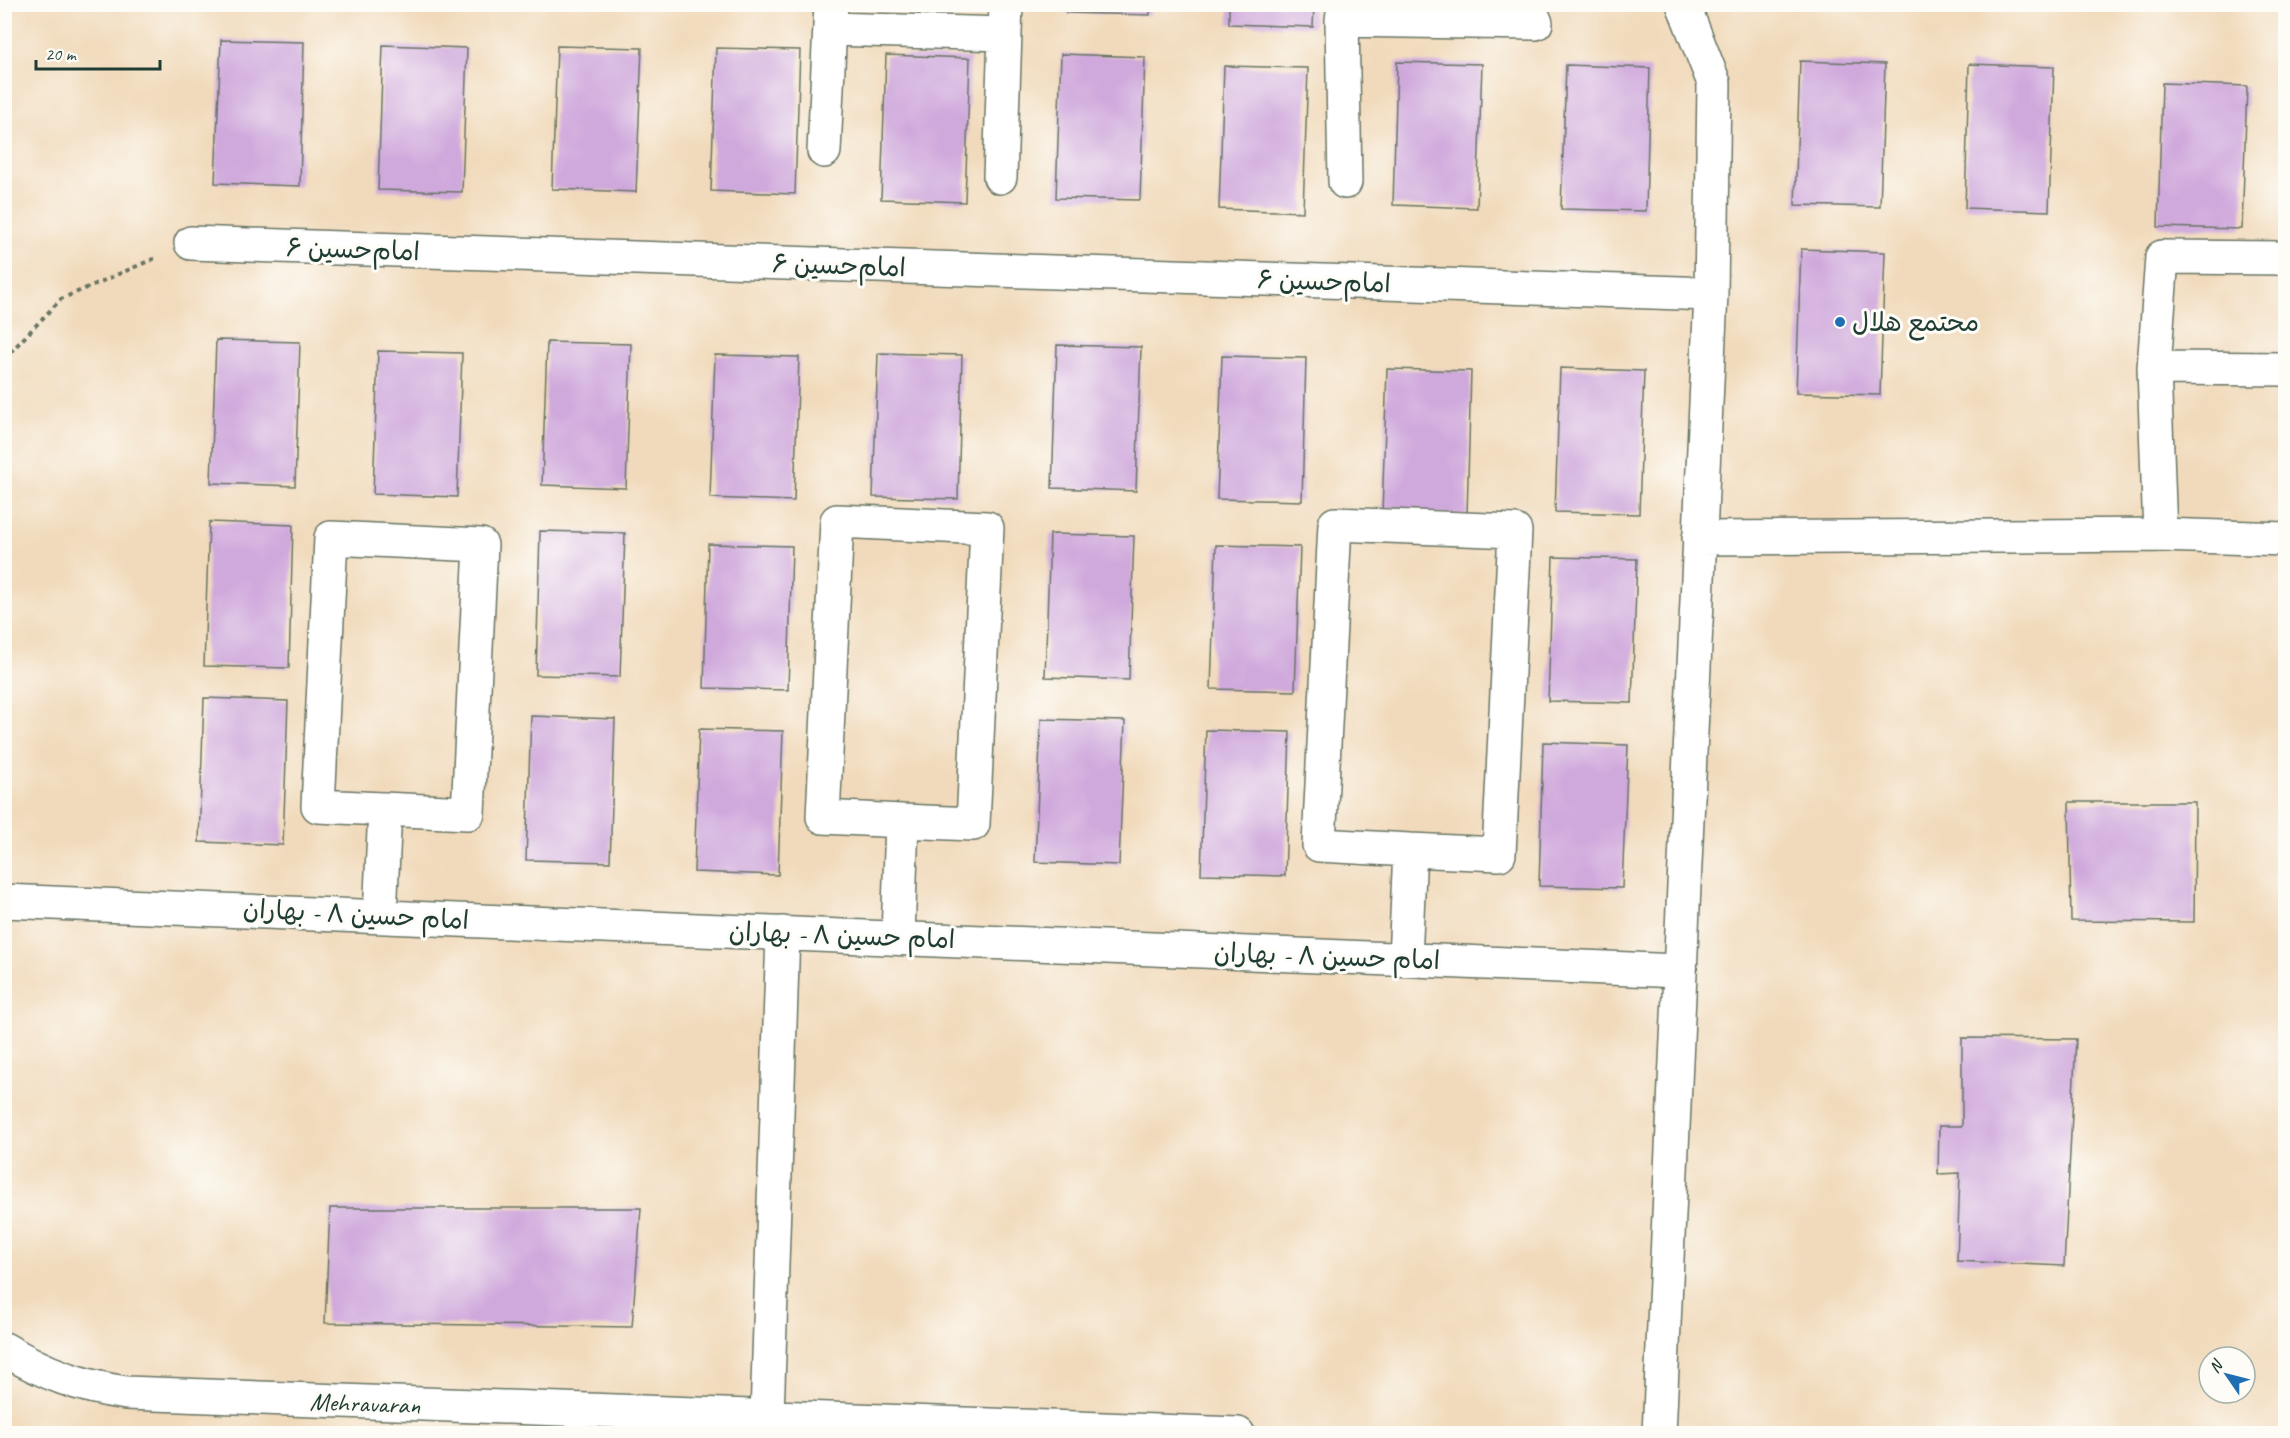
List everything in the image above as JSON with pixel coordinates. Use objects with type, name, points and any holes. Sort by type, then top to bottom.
[{"type":"street","points":[[1346,182],[1343,12],[1536,23],[1528,4]]},
{"type":"street","points":[[1659,1434],[1711,294],[1714,84],[1683,4]]},
{"type":"street","points":[[824,151],[831,17],[1006,19],[1000,177]]},
{"type":"street","name":"امام‌حسین ۶","points":[[191,243],[1711,294]]},
{"type":"street","points":[[2160,535],[2154,368],[2162,257],[2286,258]]},
{"type":"street","points":[[2154,368],[2286,369]]},
{"type":"street","points":[[837,521],[987,528],[973,824],[902,820],[823,817],[837,521]]},
{"type":"street","points":[[1335,524],[1515,531],[1499,854],[1410,850],[1319,845],[1335,524]]},
{"type":"street","points":[[1699,538],[2160,535],[2286,539]]},
{"type":"street","points":[[331,538],[481,545],[468,813],[385,808],[318,806],[331,538]]},
{"type":"street","points":[[380,916],[385,808]]},
{"type":"street","points":[[898,938],[902,820]]},
{"type":"street","points":[[1405,959],[1410,850]]},
{"type":"street","name":"امام حسین ۸ - بهاران","points":[[4,901],[1679,971]]},
{"type":"street","points":[[767,1416],[783,933]]},
{"type":"street","name":"Mehravaran","points":[[4,1349],[48,1374],[69,1382],[126,1393],[767,1416],[901,1428],[1238,1434]]},
{"type":"path","points":[[4,359],[61,298],[191,243]]},
{"type":"building","points":[[722,4],[806,4],[806,9]]},
{"type":"building","points":[[1066,5],[1150,5],[1150,15],[1066,13]]},
{"type":"building","points":[[1229,5],[1314,5],[1313,27],[1229,24]]},
{"type":"building","points":[[221,40],[304,42],[300,186],[215,183]]},
{"type":"building","points":[[383,45],[467,48],[462,192],[378,190]]},
{"type":"building","points":[[557,46],[642,48],[636,192],[552,189]]},
{"type":"building","points":[[716,48],[800,50],[795,194],[711,191]]},
{"type":"building","points":[[1061,54],[1145,57],[1140,200],[1056,198]]},
{"type":"building","points":[[886,55],[970,58],[965,202],[881,199]]},
{"type":"building","points":[[1800,61],[1885,64],[1880,207],[1795,205]]},
{"type":"building","points":[[1397,62],[1482,64],[1477,208],[1393,205]]},
{"type":"building","points":[[1969,64],[2054,67],[2049,211],[1965,208]]},
{"type":"building","points":[[1566,65],[1650,68],[1646,211],[1561,209]]},
{"type":"building","points":[[1224,66],[1308,68],[1303,212],[1219,209]]},
{"type":"building","points":[[2162,83],[2247,86],[2242,229],[2158,227]]},
{"type":"building","name":"محتمع هلال","points":[[1801,249],[1885,252],[1880,395],[1796,393]]},
{"type":"building","points":[[216,340],[300,342],[295,486],[211,483]]},
{"type":"building","points":[[547,342],[631,344],[626,488],[542,485]]},
{"type":"building","points":[[1057,345],[1141,347],[1136,491],[1052,488]]},
{"type":"building","points":[[378,351],[462,353],[457,497],[373,494]]},
{"type":"building","points":[[878,353],[962,355],[958,499],[873,497]]},
{"type":"building","points":[[715,355],[799,357],[794,501],[710,498]]},
{"type":"building","points":[[1222,356],[1306,358],[1302,501],[1217,499]]},
{"type":"building","points":[[1560,368],[1644,371],[1639,514],[1555,512]]},
{"type":"building","points":[[1387,369],[1471,371],[1467,515],[1382,513]]},
{"type":"building","points":[[209,522],[293,525],[289,668],[204,666]]},
{"type":"building","points":[[540,531],[625,533],[620,677],[536,675]]},
{"type":"building","points":[[1050,534],[1134,536],[1129,680],[1045,677]]},
{"type":"building","points":[[708,544],[792,546],[788,690],[704,688]]},
{"type":"building","points":[[1216,545],[1300,547],[1295,691],[1211,689]]},
{"type":"building","points":[[1553,557],[1637,559],[1632,703],[1548,701]]},
{"type":"building","points":[[204,698],[288,701],[283,845],[199,842]]},
{"type":"building","points":[[531,716],[615,719],[610,862],[526,860]]},
{"type":"building","points":[[1041,719],[1125,721],[1119,865],[1035,862]]},
{"type":"building","points":[[699,729],[783,731],[778,875],[694,872]]},
{"type":"building","points":[[1206,730],[1290,732],[1285,876],[1201,874]]},
{"type":"building","points":[[1543,742],[1628,745],[1622,888],[1539,886]]},
{"type":"building","points":[[2069,802],[2195,802],[2194,922],[2071,921]]},
{"type":"building","points":[[1962,1038],[2076,1039],[2064,1266],[1957,1261],[1960,1173],[1938,1174],[1939,1126],[1962,1126]]},
{"type":"building","points":[[330,1208],[641,1208],[632,1327],[325,1323]]},
{"type":"place","name":"محتمع هلال","points":[[1840,322]]}]
